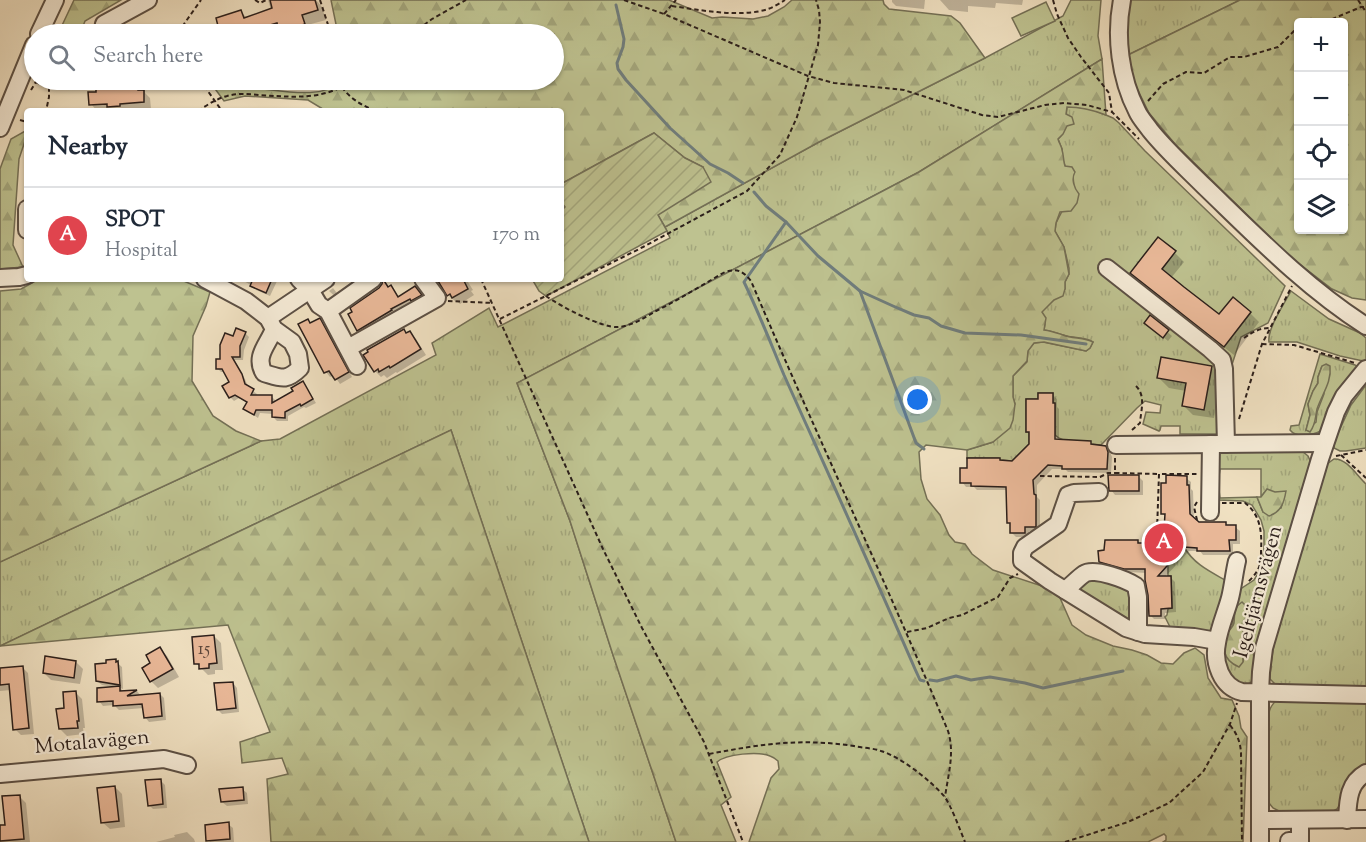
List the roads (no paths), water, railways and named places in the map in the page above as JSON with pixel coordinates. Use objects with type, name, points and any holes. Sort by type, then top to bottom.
[{"type":"street","points":[[44,24],[55,0]]},
{"type":"street","points":[[104,24],[148,0]]},
{"type":"street","points":[[1122,0],[1119,14],[1119,48],[1125,80],[1137,112],[1164,147],[1274,254],[1307,283],[1366,326]]},
{"type":"street","points":[[0,129],[24,70]]},
{"type":"street","points":[[1107,267],[1222,360],[1224,369],[1218,444],[1210,507]]},
{"type":"street","points":[[0,278],[24,276]]},
{"type":"street","points":[[211,282],[246,301],[271,323],[304,284],[318,305],[328,311],[357,366]]},
{"type":"street","points":[[328,311],[369,282]]},
{"type":"street","points":[[348,348],[437,298],[425,282]]},
{"type":"street","name":"Igeltjärnsvägen","points":[[1260,842],[1260,692],[1264,648],[1325,443],[1344,396],[1363,367]]},
{"type":"street","points":[[1116,451],[1218,444],[1325,443]]},
{"type":"street","points":[[1099,492],[1068,495],[1058,524],[1026,547],[1022,554],[1022,561],[1126,628],[1145,634],[1217,641]]},
{"type":"street","points":[[1237,561],[1216,650],[1220,672],[1229,686],[1242,692],[1366,695]]},
{"type":"street","points":[[1065,590],[1091,571],[1131,583],[1136,586],[1138,597],[1138,632]]},
{"type":"street","name":"Motalavägen","points":[[0,774],[164,759],[187,765]]},
{"type":"street","points":[[1347,820],[1349,794],[1353,784],[1366,773]]},
{"type":"street","points":[[1261,820],[1366,819]]},
{"type":"street","points":[[1288,841],[1300,841],[1300,820]]},
{"type":"waterway","points":[[616,5],[624,39],[617,63],[618,69],[670,128],[710,164],[743,183]]},
{"type":"waterway","points":[[754,192],[818,256],[860,291],[914,315],[929,318],[941,326],[965,333],[1021,335],[1086,344]]},
{"type":"waterway","points":[[786,222],[744,282],[915,669],[920,680],[924,681]]},
{"type":"waterway","points":[[860,291],[916,443],[924,449]]},
{"type":"waterway","points":[[930,680],[937,681],[956,676],[971,680],[990,677],[1043,688],[1123,671]]},
{"type":"place","name":"SPOT","points":[[1164,543]]}]
